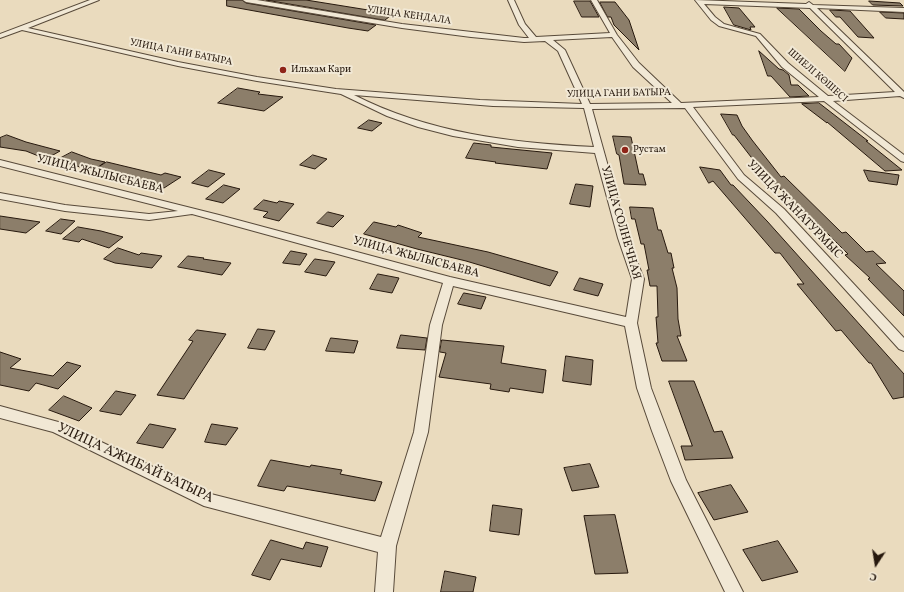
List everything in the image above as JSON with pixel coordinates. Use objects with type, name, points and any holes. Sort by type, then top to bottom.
[{"type":"street","points":[[0,36],[96,0]]},
{"type":"street","name":"УЛИЦА КЕНДАЛА","points":[[246,0],[402,26],[471,35],[541,39],[566,36],[614,35]]},
{"type":"street","name":"УЛИЦА СОЛНЕЧНАЯ","points":[[511,0],[522,26],[561,50],[587,106],[623,238],[638,279],[631,323],[644,388],[659,431],[680,481],[734,592]]},
{"type":"street","name":"УЛИЦА ЖАНАТУРМЫС","points":[[594,0],[614,35],[636,65],[683,105],[741,177],[780,211],[904,346]]},
{"type":"street","points":[[806,0],[903,95]]},
{"type":"street","points":[[699,1],[904,10]]},
{"type":"street","name":"ШИЕЛІ КӨШЕСІ","points":[[699,1],[717,23],[732,29],[753,32],[758,35],[785,65],[826,99],[904,159]]},
{"type":"street","name":"УЛИЦА ГАНИ БАТЫРА","points":[[22,28],[161,61],[252,78],[338,91],[503,104],[587,106],[683,105],[903,95]]},
{"type":"street","name":"УЛИЦА ГАНИ БАТЫРА","points":[[338,91],[396,117],[468,137],[526,145],[599,150]]},
{"type":"street","name":"УЛИЦА ЖЫЛЫСБАЕВА","points":[[0,163],[195,212],[449,281],[631,323]]},
{"type":"street","name":"УЛИЦА ЖЫЛЫСБАЕВА","points":[[0,196],[65,208],[149,217],[195,212]]},
{"type":"street","points":[[384,592],[387,546],[421,432],[436,325],[449,281]]},
{"type":"street","name":"УЛИЦА АЖИБАЙ БАТЫРА","points":[[0,412],[57,427],[204,499],[387,546]]},
{"type":"building","points":[[227,0],[242,0],[246,3],[376,25],[368,31],[348,28],[227,6]]},
{"type":"building","points":[[266,0],[306,0],[393,14],[385,20]]},
{"type":"building","points":[[574,1],[590,1],[599,17],[582,17]]},
{"type":"building","points":[[869,1],[900,3],[903,6],[873,5]]},
{"type":"building","points":[[600,2],[615,2],[629,20],[639,50],[614,25],[611,17],[608,17]]},
{"type":"building","points":[[724,7],[739,8],[755,27],[750,27],[751,30],[734,25]]},
{"type":"building","points":[[777,8],[799,9],[821,31],[836,44],[839,44],[852,58],[845,71]]},
{"type":"building","points":[[830,10],[850,11],[874,38],[858,37],[840,17],[836,17]]},
{"type":"building","points":[[880,12],[904,13],[904,19],[886,18]]},
{"type":"building","points":[[759,51],[779,69],[783,70],[789,75],[791,85],[798,85],[809,96],[790,97],[771,76],[768,76]]},
{"type":"building","points":[[238,88],[260,92],[258,94],[283,97],[264,111],[218,103]]},
{"type":"building","points":[[819,103],[868,141],[866,141],[902,170],[885,171],[827,122],[802,104]]},
{"type":"building","points":[[721,114],[737,115],[742,126],[781,177],[784,176],[842,233],[846,232],[866,252],[873,251],[886,263],[876,264],[904,291],[904,316],[868,279],[870,278],[845,255],[848,254],[815,221],[812,222],[758,166],[733,135]]},
{"type":"building","points":[[369,120],[382,123],[372,131],[358,128]]},
{"type":"building","points":[[7,135],[26,142],[60,151],[46,159],[26,151],[0,147],[0,138]]},
{"type":"building","points":[[613,136],[631,137],[639,174],[643,174],[646,185],[624,184],[619,155],[617,154]]},
{"type":"building","points":[[474,143],[491,145],[491,147],[552,153],[547,169],[495,163],[496,162],[466,158]]},
{"type":"building","points":[[72,152],[105,162],[93,171],[57,160]]},
{"type":"building","points":[[313,155],[327,159],[315,169],[300,165]]},
{"type":"building","points":[[107,162],[161,175],[165,173],[181,177],[164,188],[120,179],[124,177],[94,170]]},
{"type":"building","points":[[700,167],[720,170],[731,185],[733,185],[767,221],[904,374],[904,397],[893,399],[871,363],[869,363],[841,330],[836,331],[797,284],[804,284],[780,253],[775,253],[713,181],[709,183]]},
{"type":"building","points":[[209,170],[225,174],[208,187],[192,183]]},
{"type":"building","points":[[864,170],[899,175],[897,185],[869,181]]},
{"type":"building","points":[[576,184],[593,186],[590,207],[570,204]]},
{"type":"building","points":[[224,185],[240,189],[223,203],[206,199]]},
{"type":"building","points":[[264,200],[277,203],[279,201],[294,204],[279,221],[263,217],[268,212],[254,209]]},
{"type":"building","points":[[630,207],[653,208],[658,230],[661,230],[668,253],[671,253],[674,268],[672,268],[677,288],[678,319],[681,336],[677,336],[687,361],[662,361],[656,343],[658,343],[656,317],[658,317],[657,286],[650,286],[647,270],[649,270],[644,244],[641,244],[635,219],[632,219]]},
{"type":"building","points":[[328,212],[344,216],[333,227],[317,223]]},
{"type":"building","points":[[0,216],[40,222],[26,233],[0,229]]},
{"type":"building","points":[[61,219],[75,221],[61,234],[46,231]]},
{"type":"building","points":[[374,222],[396,227],[398,225],[422,233],[418,237],[488,252],[558,272],[550,286],[466,261],[364,234]]},
{"type":"building","points":[[78,227],[123,237],[109,248],[82,239],[79,242],[63,239]]},
{"type":"building","points":[[118,248],[139,255],[141,253],[162,256],[152,268],[115,263],[104,259]]},
{"type":"building","points":[[291,251],[307,254],[300,265],[283,263]]},
{"type":"building","points":[[188,256],[231,263],[222,275],[178,267]]},
{"type":"building","points":[[315,259],[335,262],[326,276],[305,272]]},
{"type":"building","points":[[378,274],[399,278],[392,293],[370,289]]},
{"type":"building","points":[[580,278],[603,284],[598,296],[574,290]]},
{"type":"building","points":[[464,293],[486,297],[481,309],[458,304]]},
{"type":"building","points":[[258,329],[275,331],[265,350],[248,348]]},
{"type":"building","points":[[197,330],[226,334],[184,399],[157,395],[193,341],[189,340]]},
{"type":"building","points":[[401,335],[427,338],[425,350],[397,348]]},
{"type":"building","points":[[331,338],[358,341],[354,353],[326,351]]},
{"type":"building","points":[[442,340],[504,346],[501,363],[546,370],[543,393],[510,388],[509,392],[490,389],[491,384],[439,377],[446,353],[440,352]]},
{"type":"building","points":[[0,352],[21,359],[10,368],[53,376],[67,362],[81,366],[58,389],[36,383],[29,391],[0,385]]},
{"type":"building","points":[[566,356],[593,360],[591,385],[563,381]]},
{"type":"building","points":[[669,381],[694,381],[714,432],[722,431],[733,458],[685,460],[681,446],[692,446]]},
{"type":"building","points":[[116,391],[136,395],[121,415],[100,411]]},
{"type":"building","points":[[64,396],[92,408],[79,421],[49,410]]},
{"type":"building","points":[[150,424],[176,429],[163,448],[137,443]]},
{"type":"building","points":[[212,424],[238,428],[226,445],[205,442]]},
{"type":"building","points":[[271,460],[310,467],[311,465],[342,470],[340,474],[382,482],[375,501],[287,486],[284,491],[258,486]]},
{"type":"building","points":[[590,464],[599,487],[572,491],[564,468]]},
{"type":"building","points":[[731,485],[748,512],[714,520],[698,493]]},
{"type":"building","points":[[493,505],[522,509],[519,535],[490,531]]},
{"type":"building","points":[[615,515],[628,573],[595,574],[584,516]]},
{"type":"building","points":[[271,540],[303,549],[306,542],[328,547],[321,567],[281,559],[270,580],[252,575]]},
{"type":"building","points":[[778,541],[798,572],[762,581],[743,550]]},
{"type":"building","points":[[445,571],[476,577],[473,592],[441,592]]},
{"type":"place","name":"Ильхам Кари","points":[[283,70]]},
{"type":"place","name":"Рустам","points":[[625,150]]}]
